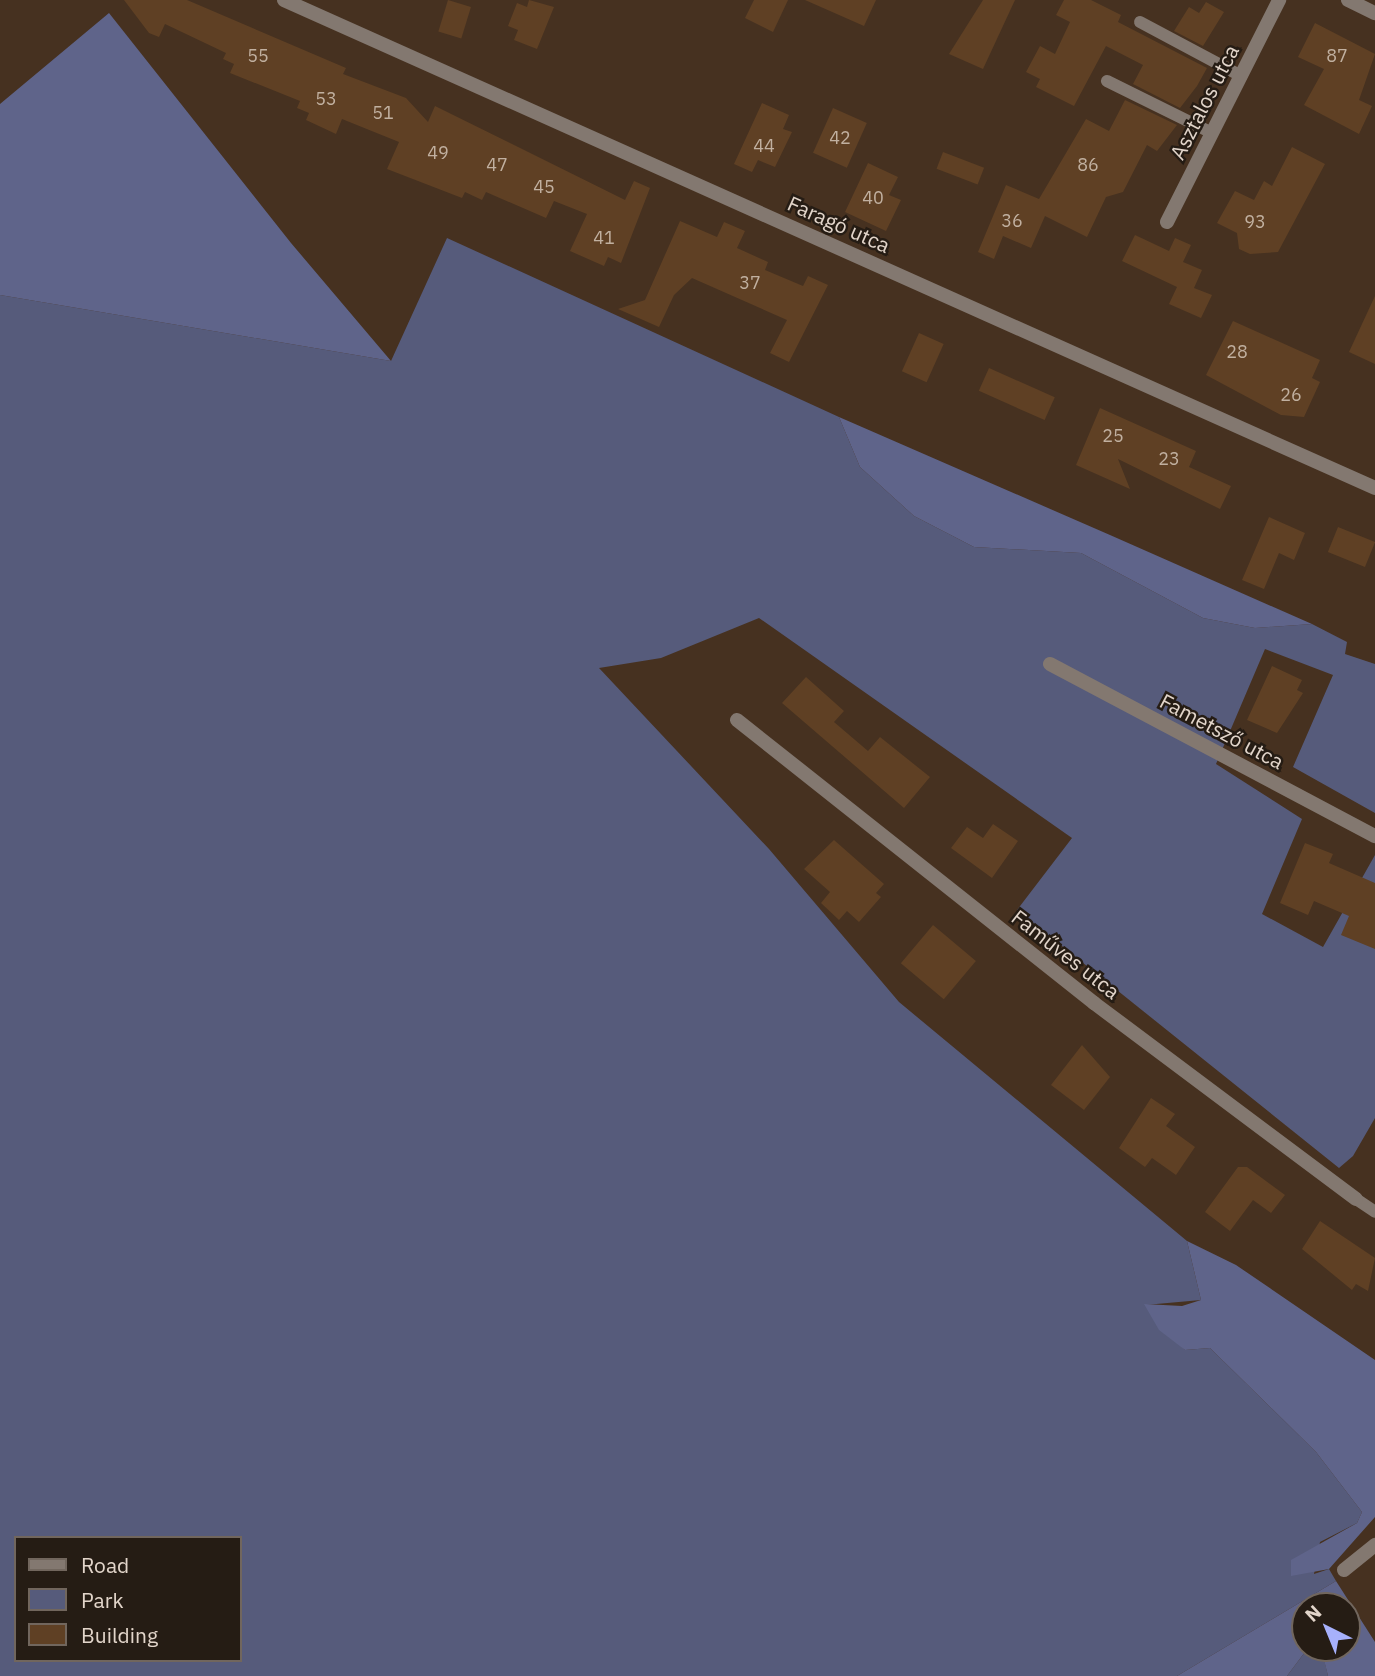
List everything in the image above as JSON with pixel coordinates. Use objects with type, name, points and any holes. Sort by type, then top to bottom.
[{"type":"street","name":"Faragó utca","points":[[284,0],[1375,488]]},
{"type":"street","name":"Asztalos utca","points":[[1167,222],[1279,0]]},
{"type":"street","points":[[1348,0],[1375,13]]},
{"type":"street","name":"Fametsző utca","points":[[1050,664],[1375,836]]},
{"type":"street","name":"Faműves utca","points":[[737,720],[1094,1003],[1356,1199]]},
{"type":"street","points":[[1344,1570],[1375,1545]]},
{"type":"lane","points":[[1140,22],[1241,76]]},
{"type":"lane","points":[[1107,81],[1212,133]]},
{"type":"lane","name":"Faműves utca","points":[[1356,1199],[1375,1212]]},
{"type":"green space","points":[[447,238],[839,417],[860,467],[914,516],[974,547],[1081,553],[1203,618],[1255,628],[1312,624],[1347,642],[1345,654],[1375,664],[1375,813],[1293,767],[1333,675],[1265,649],[1216,764],[1302,819],[1262,914],[1323,947],[1375,855],[1375,1118],[1353,1156],[1339,1168],[1017,910],[1072,838],[759,618],[661,658],[599,668],[769,849],[899,1002],[1187,1241],[1201,1300],[1145,1305],[1185,1350],[1210,1348],[1316,1452],[1362,1512],[1357,1523],[1320,1542],[1314,1574],[1329,1569],[1336,1581],[1318,1592],[1291,1592],[1291,1608],[1177,1676],[0,1676],[0,295],[391,361]]},
{"type":"green space","points":[[1298,1662],[1325,1662],[1328,1676],[1287,1676]]},
{"type":"shaded area","points":[[109,13],[291,243],[391,361],[0,295],[0,104]]},
{"type":"shaded area","points":[[839,417],[1312,624],[1255,628],[1203,618],[1081,553],[974,547],[914,516],[860,467]]},
{"type":"shaded area","points":[[1187,1241],[1236,1265],[1375,1360],[1375,1517],[1329,1569],[1291,1576],[1291,1560],[1357,1523],[1362,1512],[1316,1452],[1210,1348],[1185,1350],[1159,1330],[1144,1304],[1182,1306],[1201,1300]]},
{"type":"shaded area","points":[[1336,1581],[1343,1592],[1318,1592]]},
{"type":"shaded area","points":[[1291,1608],[1291,1662],[1298,1662],[1287,1676],[1177,1676]]},
{"type":"shaded area","points":[[1361,1620],[1375,1642],[1375,1676],[1328,1676],[1324,1662],[1361,1662]]},
{"type":"building","points":[[124,0],[187,0],[346,68],[343,74],[406,98],[428,122],[435,106],[625,200],[634,181],[650,188],[621,263],[608,257],[604,266],[570,251],[587,214],[554,201],[546,218],[486,192],[482,200],[465,192],[462,198],[387,169],[399,142],[342,119],[336,134],[306,120],[309,113],[297,108],[300,101],[230,73],[234,64],[223,59],[226,53],[165,24],[159,37],[149,33]]},
{"type":"building","points":[[448,0],[471,7],[461,39],[438,32]]},
{"type":"building","points":[[529,0],[554,7],[537,49],[514,40],[518,30],[508,26],[517,3],[527,7]]},
{"type":"building","points":[[754,0],[788,0],[773,32],[745,18]]},
{"type":"building","points":[[805,0],[876,0],[864,26]]},
{"type":"building","points":[[983,0],[1015,0],[983,69],[949,54]]},
{"type":"building","points":[[1064,0],[1091,0],[1121,15],[1118,22],[1207,68],[1180,108],[1133,84],[1143,65],[1106,46],[1074,106],[1036,87],[1040,79],[1026,72],[1040,46],[1055,54],[1070,22],[1056,15]]},
{"type":"building","points":[[1206,2],[1224,12],[1203,46],[1174,31],[1189,7],[1199,13]]},
{"type":"building","points":[[1315,23],[1375,54],[1359,100],[1372,106],[1359,134],[1304,105],[1324,69],[1298,57]]},
{"type":"building","points":[[1125,100],[1177,125],[1157,151],[1147,145],[1123,192],[1106,197],[1087,237],[1045,216],[1031,248],[1003,236],[994,259],[978,252],[1006,185],[1039,199],[1086,119],[1109,131]]},
{"type":"building","points":[[762,103],[789,115],[783,129],[792,132],[775,167],[758,160],[752,172],[734,164]]},
{"type":"building","points":[[833,108],[867,123],[847,168],[813,153]]},
{"type":"building","points":[[1292,147],[1325,164],[1278,252],[1250,254],[1239,249],[1237,233],[1217,223],[1235,191],[1254,200],[1264,181],[1272,186]]},
{"type":"building","points":[[943,152],[984,168],[978,185],[937,169]]},
{"type":"building","points":[[868,163],[898,177],[889,195],[901,200],[886,231],[845,212]]},
{"type":"building","points":[[680,221],[717,237],[724,222],[745,231],[737,248],[768,262],[765,270],[803,286],[808,276],[828,285],[789,362],[770,353],[787,320],[692,278],[674,295],[659,327],[618,309],[645,300]]},
{"type":"building","points":[[1135,235],[1169,251],[1175,238],[1191,245],[1183,262],[1202,270],[1194,288],[1212,295],[1201,318],[1169,304],[1177,287],[1122,261]]},
{"type":"building","points":[[1375,296],[1375,364],[1349,352]]},
{"type":"building","points":[[1233,321],[1320,360],[1312,378],[1320,382],[1304,417],[1281,415],[1206,375]]},
{"type":"building","points":[[919,333],[944,344],[927,382],[902,371]]},
{"type":"building","points":[[989,368],[1055,397],[1045,420],[979,391]]},
{"type":"building","points":[[1100,408],[1196,451],[1189,467],[1231,486],[1220,509],[1118,459],[1130,489],[1076,465]]},
{"type":"building","points":[[1269,517],[1305,533],[1294,560],[1279,553],[1264,589],[1242,580]]},
{"type":"building","points":[[1338,527],[1375,542],[1365,567],[1328,552]]},
{"type":"building","points":[[1272,666],[1302,680],[1297,690],[1303,693],[1277,733],[1247,720]]},
{"type":"building","points":[[806,677],[844,711],[834,722],[868,751],[880,737],[930,777],[904,808],[782,703]]},
{"type":"building","points":[[993,824],[1018,841],[992,878],[951,848],[967,827],[983,838]]},
{"type":"building","points":[[834,840],[884,884],[876,893],[881,897],[859,922],[847,911],[839,920],[821,903],[830,892],[804,869]]},
{"type":"building","points":[[1305,843],[1333,854],[1329,863],[1375,883],[1375,949],[1341,935],[1349,916],[1314,901],[1308,915],[1280,903]]},
{"type":"building","points":[[933,925],[976,961],[944,999],[901,963]]},
{"type":"building","points":[[1082,1045],[1110,1077],[1084,1110],[1051,1085]]},
{"type":"building","points":[[1151,1098],[1175,1114],[1166,1126],[1195,1147],[1176,1175],[1152,1158],[1145,1167],[1119,1148]]},
{"type":"building","points":[[1238,1167],[1247,1167],[1285,1195],[1271,1213],[1253,1200],[1230,1231],[1205,1212]]},
{"type":"building","points":[[1320,1221],[1375,1258],[1368,1291],[1356,1284],[1352,1290],[1302,1249]]}]
